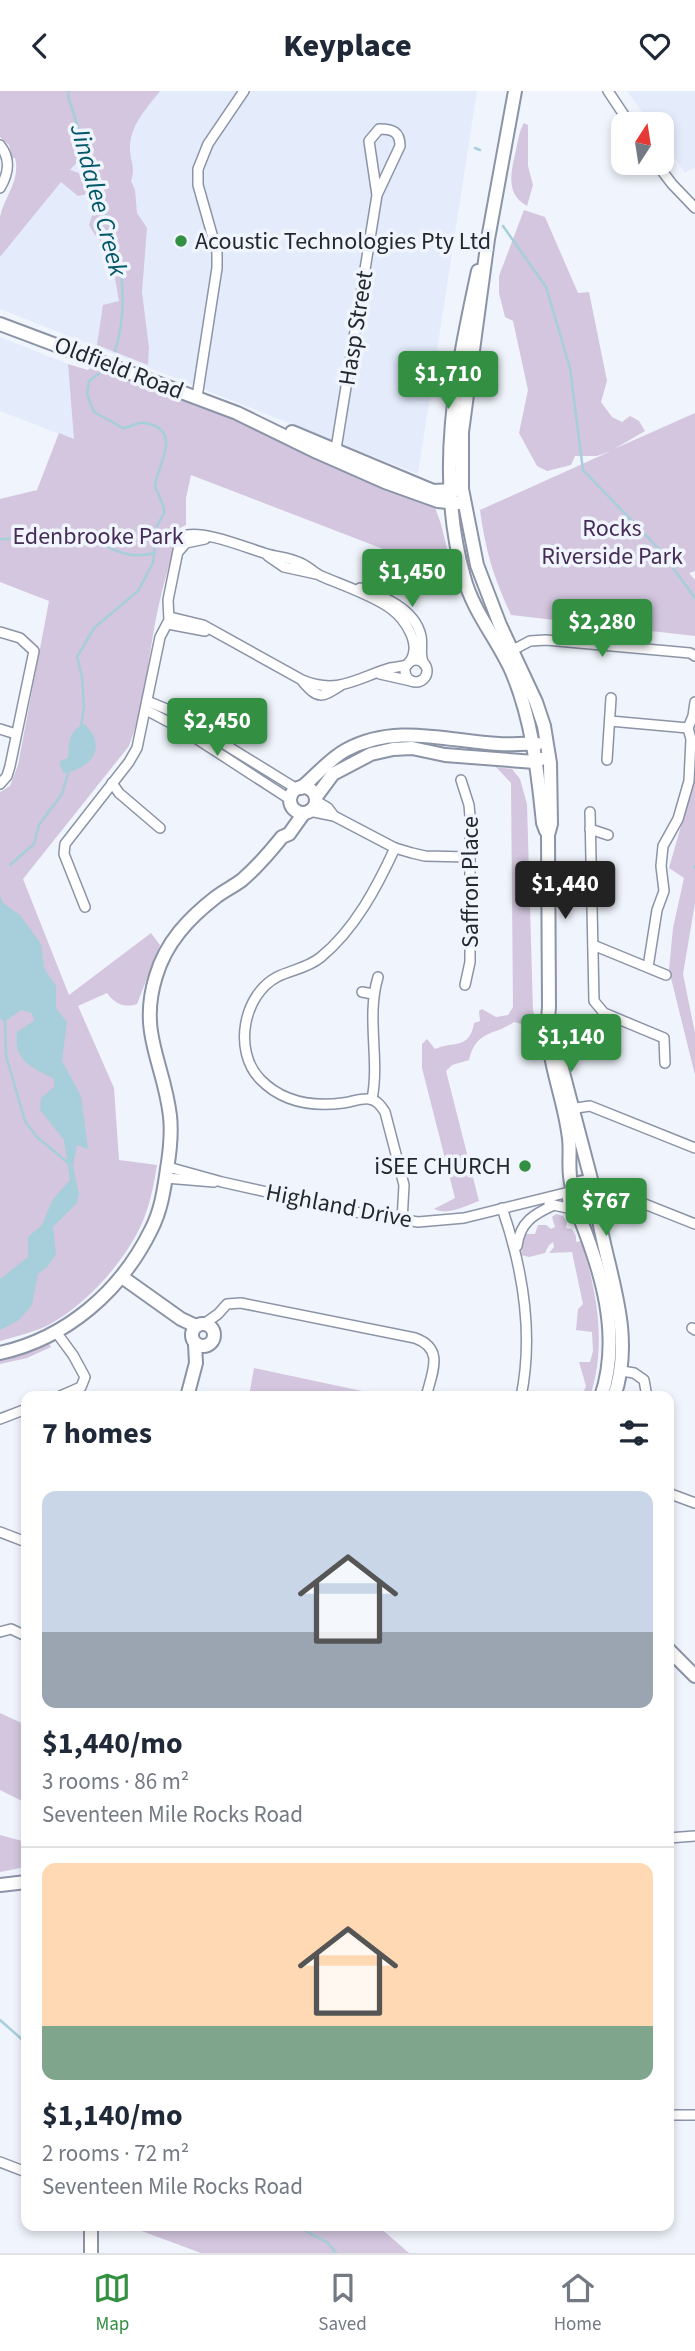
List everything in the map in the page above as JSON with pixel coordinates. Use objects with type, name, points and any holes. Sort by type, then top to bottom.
[{"type":"main road","points":[[515,91],[488,239],[478,271],[459,365],[450,431],[456,496],[457,548],[468,592],[482,619],[508,652],[536,702],[548,751],[551,824],[548,835],[549,1007],[567,1110],[569,1201],[601,1276],[610,1339],[609,1370],[603,1391]]},
{"type":"main road","name":"Oldfield Road","points":[[0,324],[237,413],[256,417],[335,455],[432,491],[456,496]]},
{"type":"main road","points":[[508,652],[521,694],[536,762],[543,823],[548,835]]},
{"type":"main road","points":[[0,1353],[16,1350],[59,1330],[87,1311],[122,1277],[152,1229],[163,1197],[172,1143],[170,1114],[149,1028],[150,999],[156,974],[178,932],[194,915],[240,882],[282,837],[289,834],[303,801],[344,751],[363,741],[386,735],[406,734],[501,745],[540,744],[548,751]]},
{"type":"main road","points":[[303,801],[333,774],[371,754],[393,749],[412,748],[445,755],[536,762],[548,751]]},
{"type":"main road","points":[[567,1110],[592,1183],[601,1195],[597,1209],[623,1334],[622,1371],[616,1391]]},
{"type":"main road","points":[[570,1190],[581,1182],[592,1183]]},
{"type":"main road","points":[[575,1211],[588,1214],[597,1209]]},
{"type":"main road","points":[[122,1277],[201,1334],[189,1391]]},
{"type":"main road","points":[[674,1655],[695,1676]]},
{"type":"main road","points":[[0,1885],[21,1883]]},
{"type":"main road","points":[[91,2231],[92,2253]]},
{"type":"street","points":[[608,91],[622,112]]},
{"type":"street","points":[[197,397],[217,268],[217,252],[198,185],[198,169],[208,144],[242,92]]},
{"type":"street","name":"Hasp Street","points":[[335,455],[377,195],[400,146],[400,138],[396,132],[389,129],[379,129],[369,141],[377,195]]},
{"type":"street","points":[[0,145],[8,158],[8,169],[0,188]]},
{"type":"street","points":[[665,175],[695,208]]},
{"type":"street","points":[[85,908],[64,854],[65,844],[133,756],[161,635],[169,620],[168,603],[181,540],[186,535],[238,544],[297,561],[320,575],[387,606],[404,623],[414,645],[414,656],[408,664],[406,674],[412,681]]},
{"type":"street","points":[[345,585],[387,597],[403,609],[420,633],[421,659],[427,672],[424,678],[418,682],[378,674]]},
{"type":"street","points":[[169,620],[198,623],[302,680],[322,686],[340,686],[417,660],[424,664]]},
{"type":"street","points":[[0,632],[20,638],[34,651],[7,776],[0,784]]},
{"type":"street","points":[[508,652],[530,641],[546,640],[690,653],[695,656]]},
{"type":"street","points":[[607,760],[611,698]]},
{"type":"street","points":[[648,967],[657,910],[664,891],[661,866],[663,846],[678,819],[689,781],[691,739],[688,728],[694,716],[695,702]]},
{"type":"street","points":[[146,706],[303,801],[328,809],[334,817],[395,848],[425,856],[469,856]]},
{"type":"street","points":[[610,722],[688,728]]},
{"type":"street","points":[[0,729],[16,734]]},
{"type":"street","name":"Saffron Place","points":[[461,780],[469,805],[470,962],[465,985]]},
{"type":"street","points":[[112,783],[119,793],[160,828]]},
{"type":"street","points":[[590,812],[594,1001],[598,1009],[664,1038],[665,1063]]},
{"type":"street","points":[[590,829],[608,835]]},
{"type":"street","points":[[395,848],[361,912],[320,958],[275,978],[260,992],[251,1005],[244,1039],[245,1051],[257,1076],[272,1091],[308,1104],[328,1105],[372,1099],[380,1104],[385,1112],[404,1185],[402,1221]]},
{"type":"street","points":[[593,945],[666,975]]},
{"type":"street","points":[[372,1099],[375,1082],[373,994],[378,977]]},
{"type":"street","points":[[362,992],[373,994]]},
{"type":"street","points":[[567,1110],[590,1106],[695,1148]]},
{"type":"street","name":"Highland Drive","points":[[167,1173],[186,1170],[222,1182],[402,1221],[434,1223],[538,1201],[570,1190]]},
{"type":"street","points":[[601,1195],[617,1193],[695,1224]]},
{"type":"street","name":"Highland Drive","points":[[538,1201],[575,1211]]},
{"type":"street","points":[[517,1251],[522,1228],[529,1218],[554,1205]]},
{"type":"street","points":[[502,1208],[517,1251],[523,1281],[527,1331],[522,1391]]},
{"type":"street","points":[[201,1334],[227,1304],[241,1303],[415,1338],[426,1342],[433,1352],[434,1365],[428,1391]]},
{"type":"street","points":[[59,1330],[84,1374],[83,1391]]},
{"type":"street","points":[[622,1371],[634,1373],[644,1380],[647,1391]]},
{"type":"street","points":[[0,1419],[21,1411]]},
{"type":"street","points":[[674,1495],[695,1503]]},
{"type":"street","points":[[0,1532],[21,1540]]},
{"type":"street","points":[[0,1632],[10,1629],[21,1634]]},
{"type":"street","points":[[674,1838],[695,1836]]},
{"type":"street","points":[[674,2115],[695,2115]]},
{"type":"street","points":[[0,2162],[21,2170]]},
{"type":"shaded area","points":[[133,91],[477,91],[418,474],[0,309],[0,257]]},
{"type":"shaded area","points":[[627,91],[695,91],[695,168],[685,173],[674,157],[674,112],[642,112]]},
{"type":"shaded area","points":[[0,337],[68,364],[75,440],[0,411]]},
{"type":"green space","points":[[0,91],[160,91],[136,124],[130,148],[133,168],[131,181],[135,190],[137,213],[147,228],[142,292],[149,348],[148,365],[97,345],[103,305],[119,301],[109,255],[89,225],[94,210],[105,197],[98,173],[81,158],[70,170],[79,173],[88,194],[78,196],[61,182],[0,257],[0,217],[14,181],[16,166],[9,145],[0,137]]},
{"type":"green space","points":[[524,123],[528,125],[528,166],[533,185],[527,206],[515,195],[511,182],[518,140]]},
{"type":"green space","name":"Rocks Riverside Park","points":[[524,210],[545,217],[578,293],[589,292],[607,381],[601,402],[612,417],[622,422],[630,416],[639,421],[645,431],[614,449],[695,413],[695,571],[689,573],[695,580],[695,636],[511,615],[499,588],[488,552],[480,510],[611,451],[597,456],[575,456],[571,465],[547,471],[537,466],[519,433],[528,390],[513,321],[505,317],[499,293],[499,276]]},
{"type":"green space","name":"Edenbrooke Park","points":[[68,364],[88,370],[99,365],[231,418],[328,464],[434,505],[449,557],[430,567],[191,475],[186,498],[186,525],[180,528],[162,591],[141,703],[129,746],[23,879],[69,995],[151,933],[160,945],[137,1004],[120,1004],[107,993],[78,1006],[114,1088],[119,1160],[157,1165],[152,1192],[137,1233],[118,1263],[93,1291],[52,1323],[0,1341],[0,792],[10,786],[18,765],[49,601],[0,582],[0,499],[37,490],[59,433],[74,439]]},
{"type":"green space","points":[[496,767],[512,769],[520,779],[527,804],[533,1011],[536,1018],[528,1026],[514,1022],[481,1038],[472,1050],[469,1060],[452,1065],[446,1071],[479,1201],[457,1210],[439,1211],[434,1209],[455,1198],[422,1068],[422,1044],[427,1039],[435,1049],[464,1041],[472,1032],[474,1023],[480,1021],[479,1011],[482,1009],[496,1017],[508,1015],[513,1007],[511,783]]},
{"type":"green space","points":[[695,777],[695,903],[683,974],[695,1033],[695,1075],[669,970],[673,928],[684,878],[669,868]]},
{"type":"green space","points":[[556,1214],[563,1216],[567,1222],[566,1228],[572,1229],[576,1236],[576,1242],[581,1241],[592,1279],[599,1338],[591,1391],[584,1391],[586,1386],[579,1362],[590,1362],[593,1351],[592,1332],[576,1330],[578,1309],[583,1304],[572,1252],[549,1253],[554,1247],[553,1242],[545,1253],[529,1257],[521,1255],[523,1234],[535,1234],[538,1225],[546,1225],[551,1229],[555,1227],[552,1217]]},
{"type":"green space","points":[[49,1344],[51,1347],[27,1358],[0,1364],[0,1359]]},
{"type":"green space","points":[[254,1368],[362,1391],[250,1391]]},
{"type":"green space","points":[[0,1713],[21,1723],[21,1800],[0,1790]]},
{"type":"green space","points":[[0,1835],[21,1841],[21,1868],[0,1872]]},
{"type":"green space","points":[[142,2231],[384,2231],[409,2253],[201,2253]]},
{"type":"water","points":[[84,724],[95,740],[94,755],[82,767],[64,773],[60,761],[68,758],[72,734]]},
{"type":"water","points":[[0,895],[3,903],[20,915],[41,944],[44,968],[56,986],[56,1008],[67,1022],[62,1061],[81,1096],[88,1149],[77,1145],[73,1166],[79,1194],[77,1203],[53,1227],[56,1254],[38,1274],[32,1305],[19,1320],[0,1330],[0,1279],[28,1257],[28,1237],[42,1225],[53,1199],[70,1180],[64,1140],[40,1110],[41,1098],[54,1087],[54,1079],[26,1062],[18,1050],[17,1032],[34,1021],[32,1013],[21,1010],[4,1022],[0,1018]]},
{"type":"waterway","name":"Jindalee Creek","points":[[69,91],[68,97],[119,261],[123,305],[115,351]]},
{"type":"waterway","points":[[475,148],[480,150]]},
{"type":"waterway","points":[[503,226],[546,287],[570,368],[583,470],[660,550],[695,598]]},
{"type":"waterway","name":"Jindalee Creek","points":[[81,727],[84,707],[82,677],[77,657],[94,628],[138,591],[153,563],[157,526],[164,513],[155,486],[165,450],[164,433],[145,423],[123,428],[94,412],[87,394],[89,381],[105,369]]},
{"type":"waterway","points":[[0,539],[87,541],[125,554],[155,553]]},
{"type":"waterway","name":"Jindalee Creek","points":[[10,865],[34,844],[39,825],[62,794],[69,770]]},
{"type":"waterway","points":[[5,1020],[6,1056],[25,1121],[36,1136],[68,1163]]},
{"type":"waterway","points":[[0,2020],[21,2039]]},
{"type":"waterway","points":[[305,2231],[328,2243],[336,2253]]},
{"type":"place","name":"Acoustic Technologies Pty Ltd","points":[[181,241]]},
{"type":"place","name":"iSEE CHURCH","points":[[525,1166]]}]
